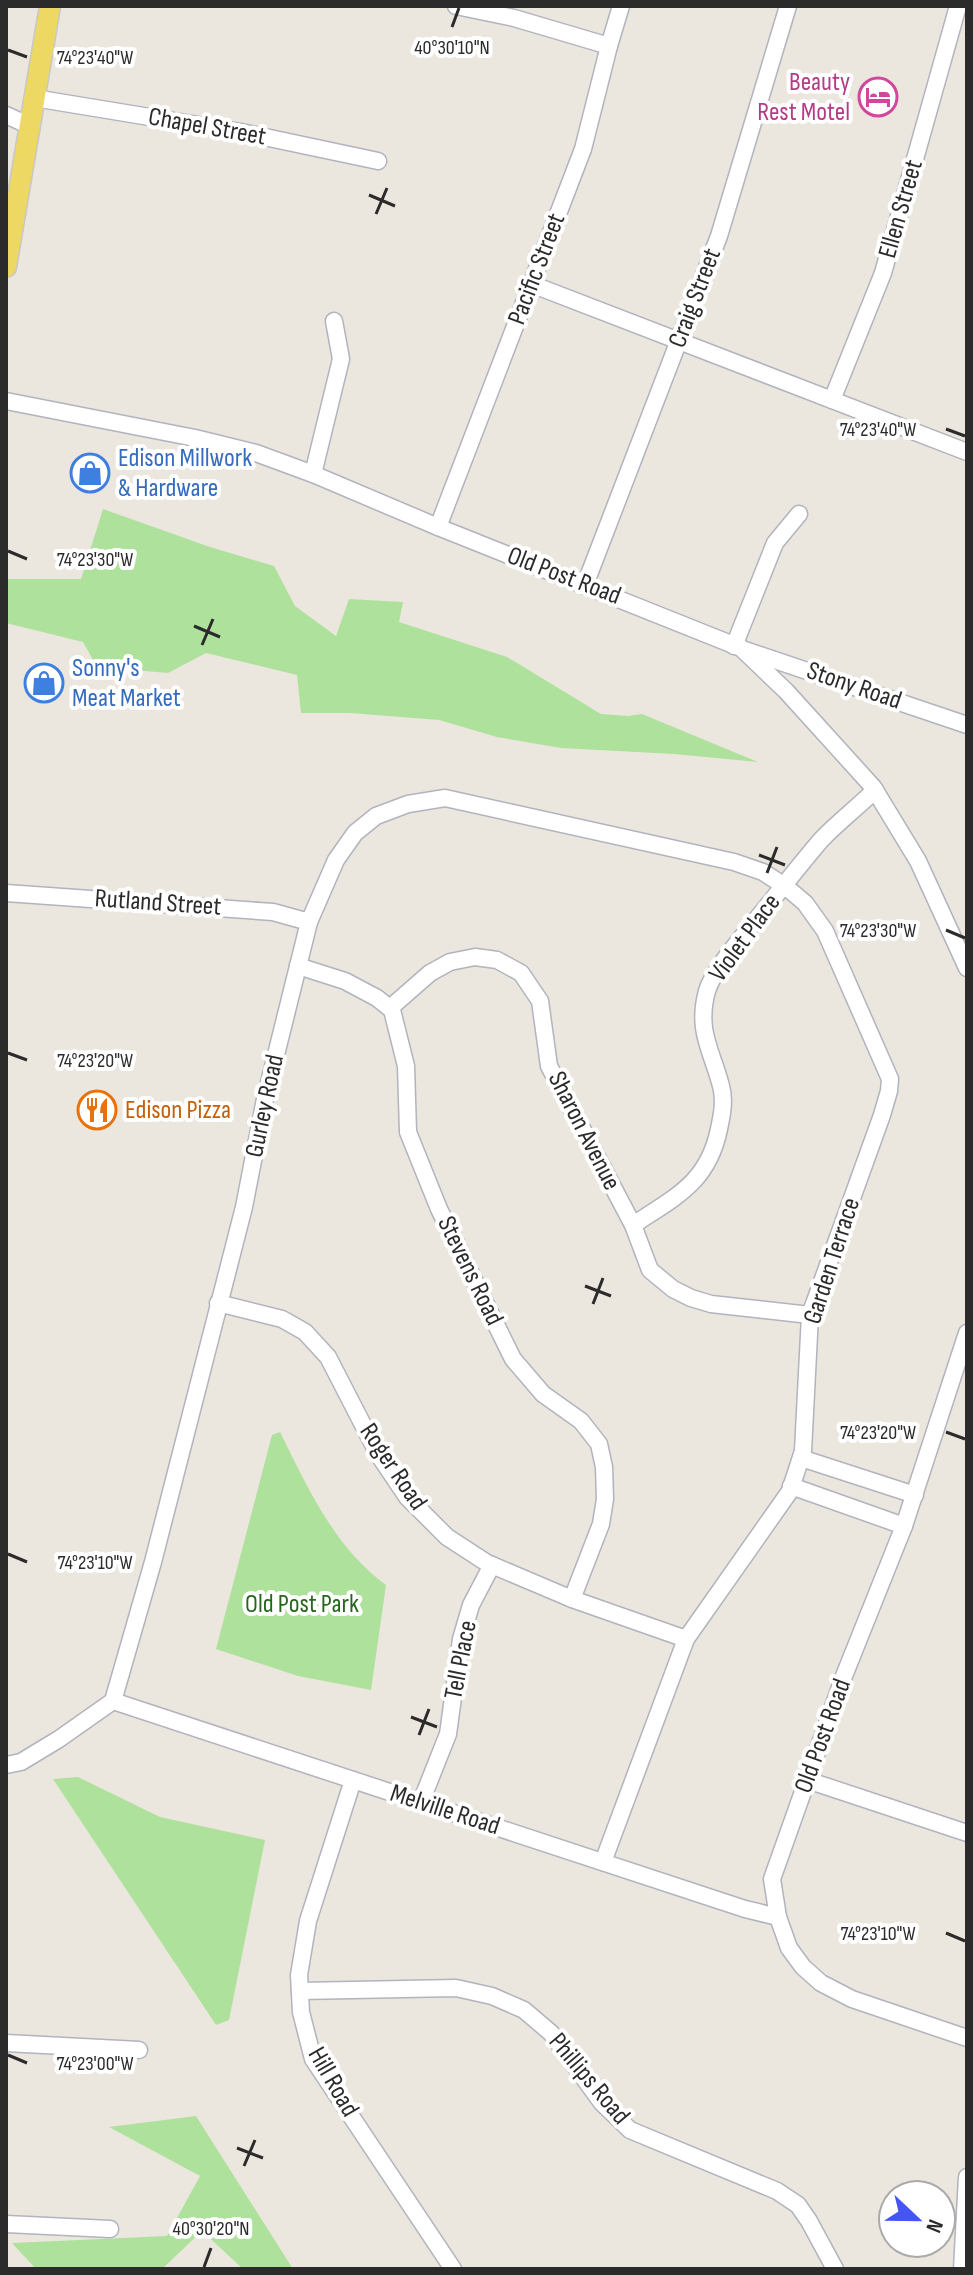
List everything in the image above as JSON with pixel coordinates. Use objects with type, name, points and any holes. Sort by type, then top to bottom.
[{"type":"main road","points":[[6,267],[50,6]]},
{"type":"street","name":"Pacific Street","points":[[438,527],[583,149],[621,6]]},
{"type":"street","name":"Craig Street","points":[[585,585],[719,236],[788,6]]},
{"type":"street","points":[[465,7],[609,46]]},
{"type":"street","name":"Ellen Street","points":[[832,400],[883,273],[961,11]]},
{"type":"street","name":"Chapel Street","points":[[34,98],[241,132],[378,161]]},
{"type":"street","points":[[6,115],[30,126]]},
{"type":"street","points":[[531,284],[967,452]]},
{"type":"street","points":[[313,474],[341,359],[334,321]]},
{"type":"street","name":"Old Post Road","points":[[6,401],[256,453],[738,647],[786,691],[875,790],[918,861],[967,968]]},
{"type":"street","points":[[738,647],[775,543],[799,514]]},
{"type":"street","name":"Stony Road","points":[[738,647],[967,725]]},
{"type":"street","name":"Violet Place","points":[[633,1225],[681,1193],[697,1178],[708,1163],[719,1133],[722,1088],[705,1042],[704,1013],[708,989],[731,950],[823,839],[875,790]]},
{"type":"street","name":"Gurley Road","points":[[113,1701],[153,1562],[244,1207],[265,1099],[309,922],[336,860],[355,833],[376,816],[408,804],[445,798],[734,862],[763,872],[784,886]]},
{"type":"street","name":"Garden Terrace","points":[[603,1862],[686,1639],[791,1486],[803,1451],[810,1315],[889,1091],[890,1079],[825,931],[805,903],[784,886]]},
{"type":"street","name":"Rutland Street","points":[[6,893],[273,912],[309,922]]},
{"type":"street","name":"Sharon Avenue","points":[[390,1008],[430,973],[450,962],[475,957],[497,960],[521,973],[540,1001],[549,1066],[633,1225],[650,1270],[673,1289],[711,1304],[810,1315]]},
{"type":"street","points":[[298,966],[345,981],[390,1008]]},
{"type":"street","name":"Stevens Road","points":[[390,1008],[406,1066],[408,1132],[439,1209],[513,1359],[543,1394],[581,1421],[599,1444],[604,1467],[605,1499],[601,1524],[572,1599]]},
{"type":"street","name":"Roger Road","points":[[218,1303],[282,1319],[305,1332],[328,1357],[378,1454],[407,1497],[447,1537],[492,1565],[572,1599],[686,1639]]},
{"type":"street","name":"Old Post Road","points":[[967,1333],[904,1526],[844,1676],[772,1879],[778,1917],[789,1948],[803,1967],[821,1983],[852,1999],[967,2038]]},
{"type":"street","points":[[801,1458],[915,1495]]},
{"type":"street","points":[[791,1486],[904,1526]]},
{"type":"street","name":"Tell Place","points":[[421,1802],[448,1734],[461,1639],[471,1605],[492,1565]]},
{"type":"street","points":[[6,1765],[21,1762],[113,1701]]},
{"type":"street","name":"Melville Road","points":[[113,1701],[778,1917]]},
{"type":"street","name":"Hill Road","points":[[353,1780],[308,1921],[299,1975],[301,2012],[313,2059],[453,2269]]},
{"type":"street","points":[[807,1780],[967,1833]]},
{"type":"street","name":"Phillips Road","points":[[300,1991],[456,1988],[492,1996],[524,2010],[551,2033],[602,2103],[630,2130],[777,2191],[798,2205],[835,2269]]},
{"type":"street","points":[[6,2043],[139,2050]]},
{"type":"street","points":[[962,2269],[967,2177]]},
{"type":"street","points":[[6,2224],[110,2229]]},
{"type":"green space","points":[[103,509],[274,566],[295,606],[336,636],[349,599],[403,602],[399,622],[507,657],[601,714],[642,714],[758,762],[561,748],[497,737],[439,720],[350,713],[301,713],[297,675],[206,653],[168,673],[97,667],[83,642],[6,623],[6,579],[81,579]]},
{"type":"green space","name":"Old Post Park","points":[[280,1432],[312,1495],[337,1535],[351,1553],[386,1585],[371,1690],[298,1676],[216,1649],[272,1435]]},
{"type":"green space","points":[[78,1777],[160,1817],[265,1840],[229,2020],[216,2025],[53,1779]]},
{"type":"green space","points":[[196,2116],[293,2269],[243,2269],[202,2231],[162,2269],[36,2269],[12,2243],[167,2236],[200,2176],[109,2127]]},
{"type":"place","name":"Beauty Rest Motel","points":[[878,97]]},
{"type":"place","name":"Edison Millwork & Hardware","points":[[90,473]]},
{"type":"place","name":"Sonny's Meat Market","points":[[44,683]]},
{"type":"place","name":"Edison Pizza","points":[[97,1110]]}]
